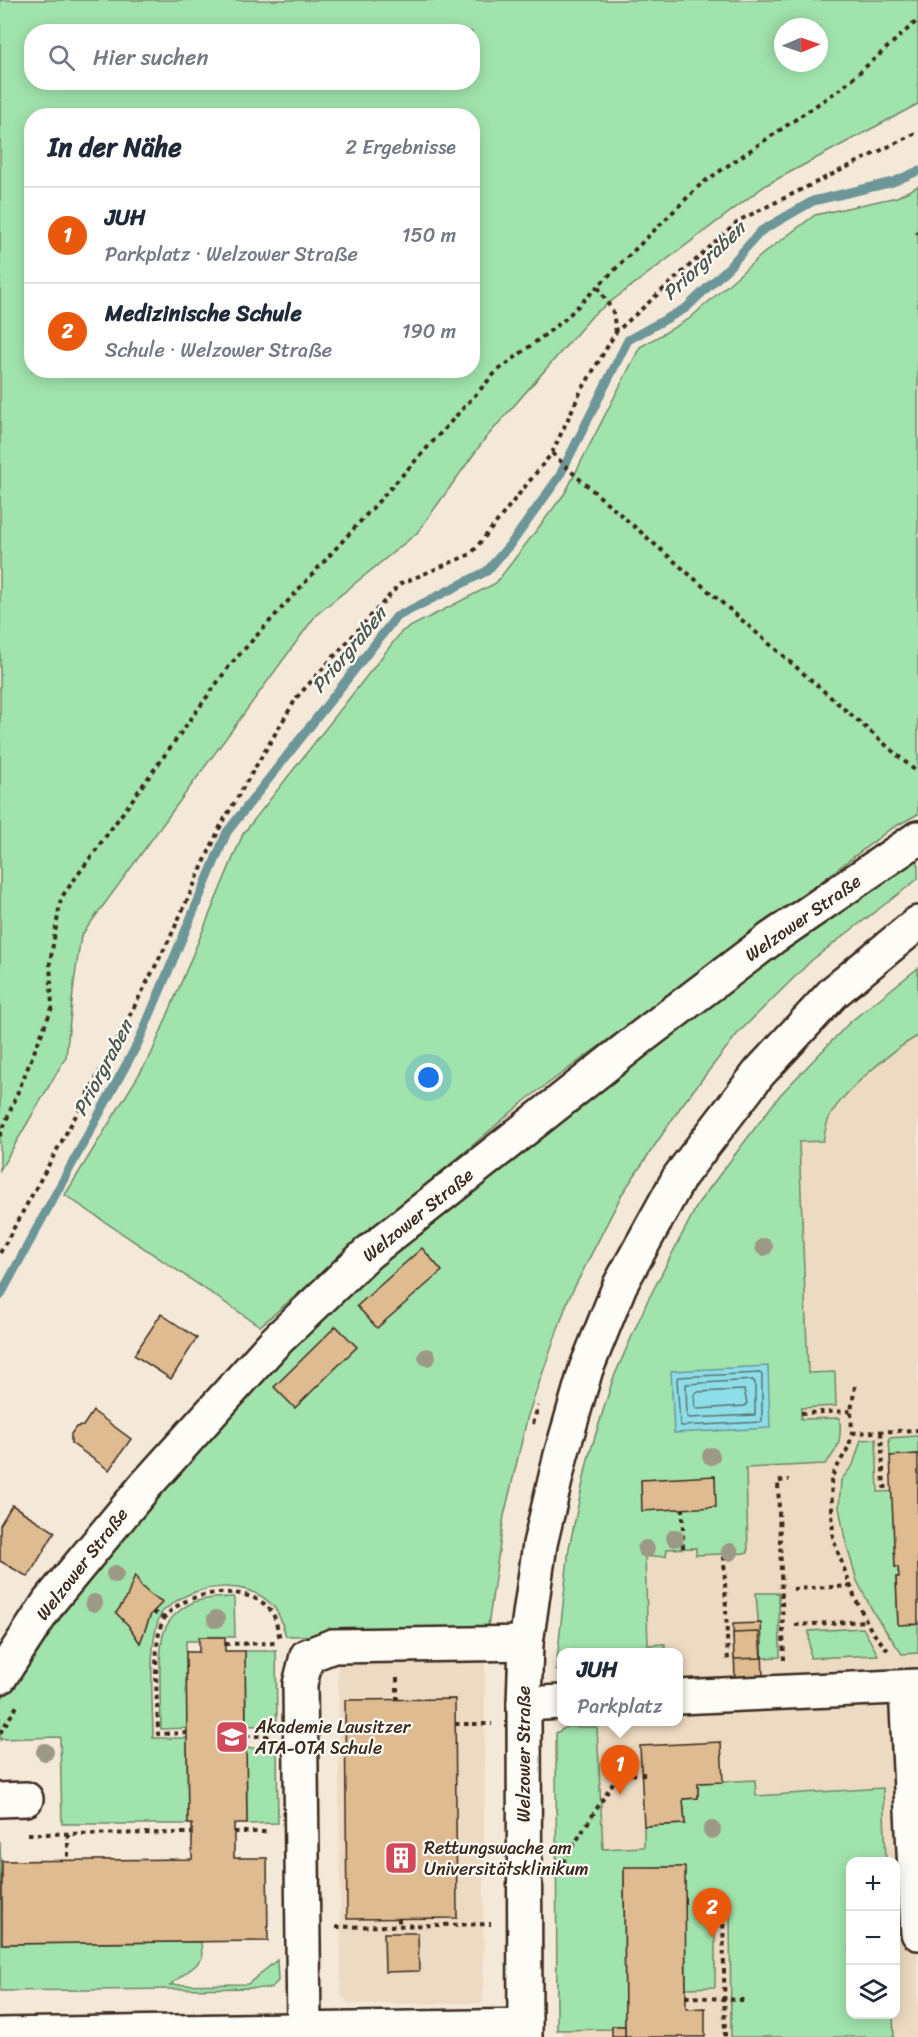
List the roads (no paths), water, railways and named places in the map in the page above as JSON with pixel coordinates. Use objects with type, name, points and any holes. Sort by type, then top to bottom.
[{"type":"street","name":"Welzower Straße","points":[[0,1677],[49,1602],[146,1485],[274,1343],[368,1253],[644,1035],[772,938],[918,838]]},
{"type":"street","name":"Welzower Straße","points":[[0,2035],[124,2035],[304,2030],[525,2031],[524,1704],[526,1642],[540,1544],[561,1455],[586,1369],[620,1285],[680,1176],[759,1073],[834,992],[918,923]]},
{"type":"street","points":[[304,2030],[300,1684],[307,1656],[333,1646],[526,1642]]},
{"type":"street","points":[[683,1697],[907,1678],[916,1838],[918,1933]]},
{"type":"street","points":[[524,1704],[557,1702]]},
{"type":"water","points":[[768,1366],[770,1428],[674,1433],[671,1371]]},
{"type":"waterway","name":"Priorgraben","points":[[0,1296],[138,1043],[227,832],[396,617],[487,571],[513,541],[559,477],[628,340],[686,308],[729,267],[761,231],[813,201],[893,182],[918,171]]},
{"type":"place","name":"Akademie Lausitzer ATA-OTA Schule","points":[[232,1737]]},
{"type":"place","name":"JUH","points":[[620,1795]]},
{"type":"place","name":"Rettungswache am Universitätsklinikum","points":[[401,1858]]},
{"type":"place","name":"Medizinische Schule","points":[[712,1938]]}]
